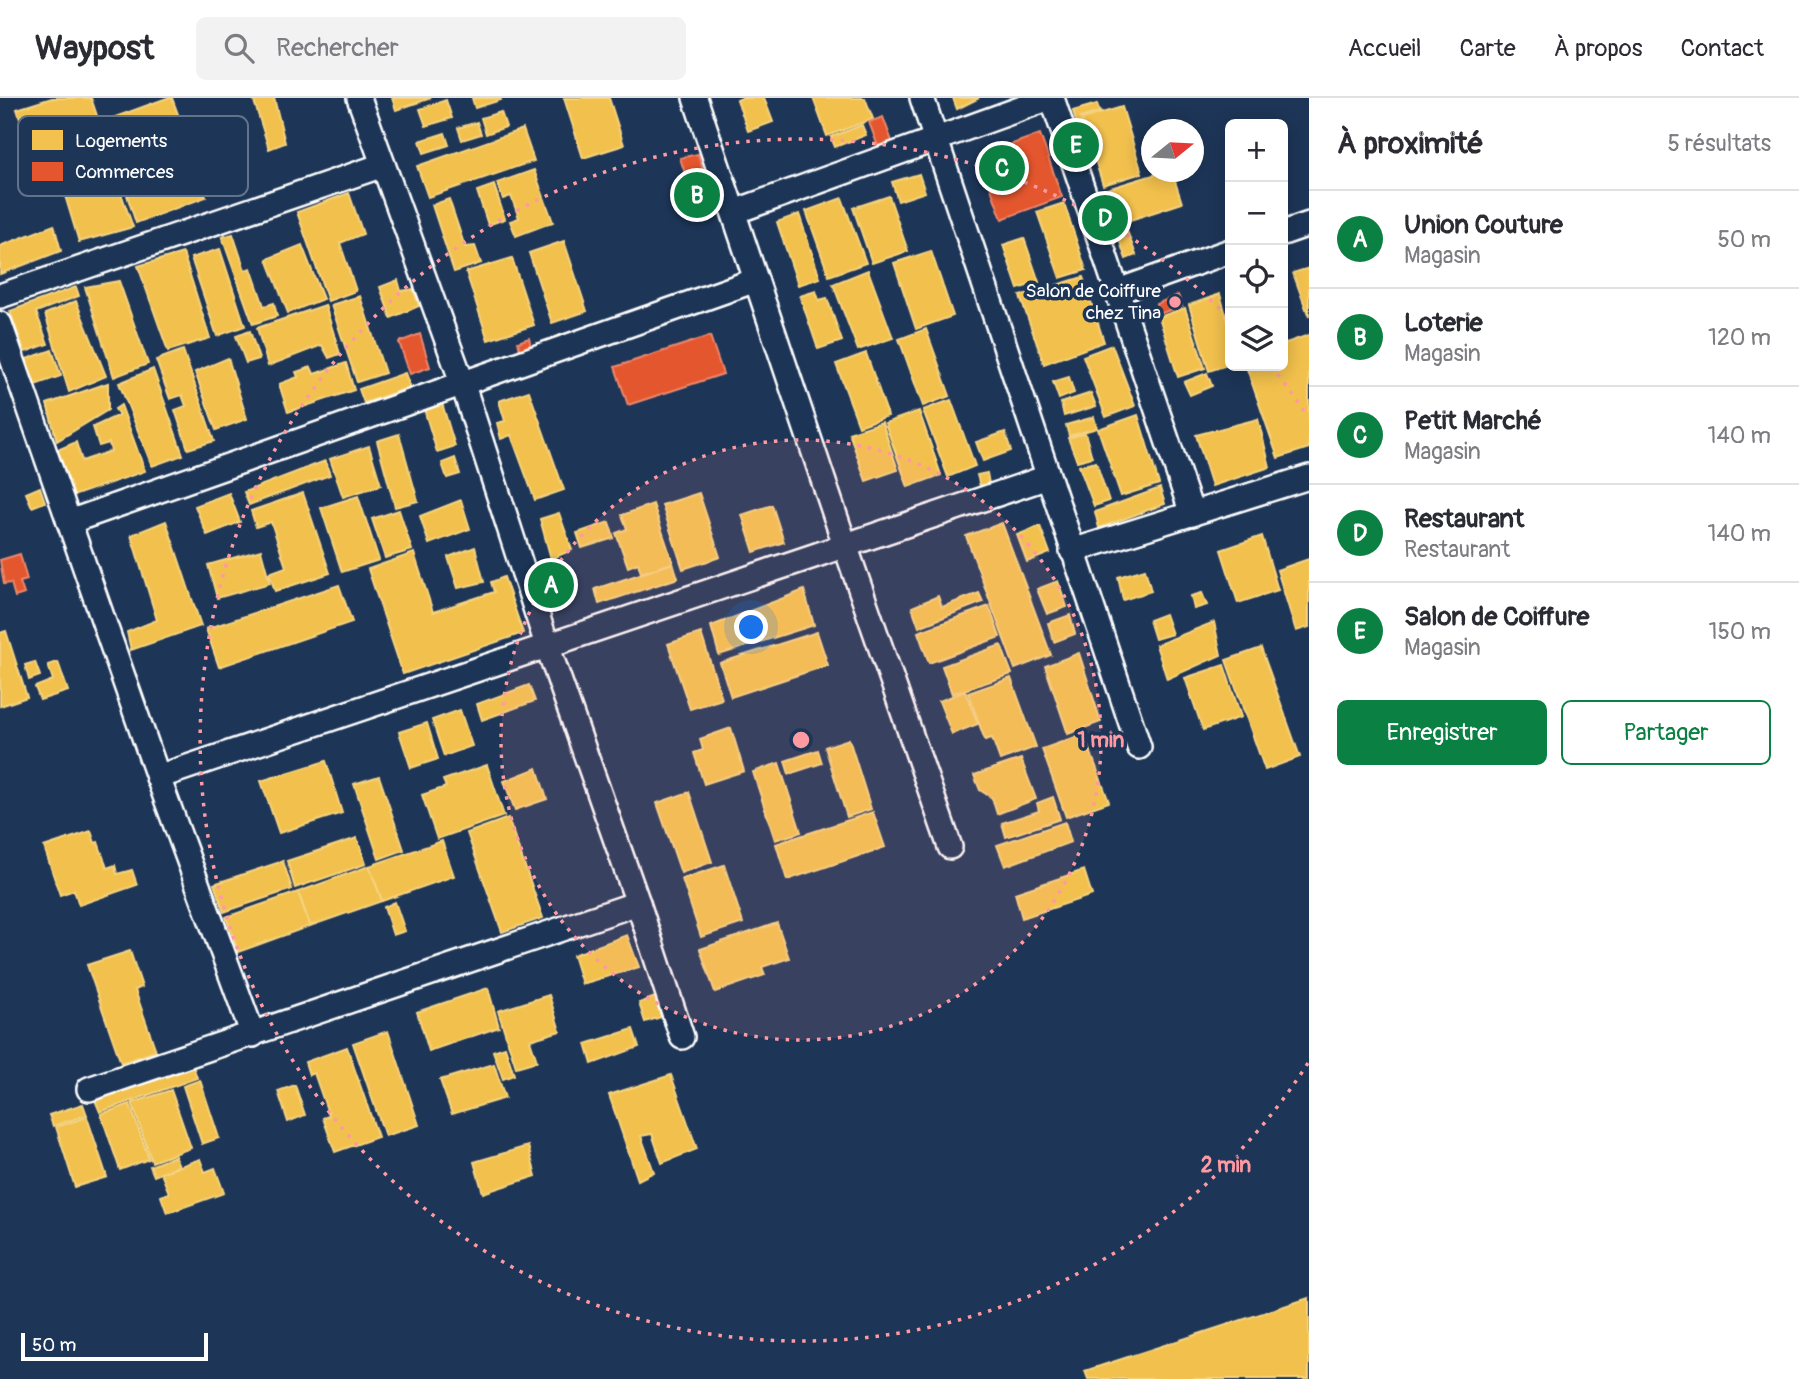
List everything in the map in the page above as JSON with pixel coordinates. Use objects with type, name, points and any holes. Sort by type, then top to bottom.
[{"type":"street","points":[[359,98],[462,382],[547,645],[682,1037]]},
{"type":"street","points":[[695,98],[950,847]]},
{"type":"street","points":[[922,98],[1139,747]]},
{"type":"street","points":[[734,212],[1051,98],[1192,514]]},
{"type":"street","points":[[0,296],[383,165]]},
{"type":"street","points":[[1288,231],[1309,224]]},
{"type":"street","points":[[1118,291],[1225,253]]},
{"type":"street","points":[[69,522],[756,280]]},
{"type":"street","points":[[0,324],[158,777],[253,1035]]},
{"type":"street","points":[[158,777],[1048,477]]},
{"type":"street","points":[[1072,551],[1309,477]]},
{"type":"street","points":[[89,1089],[638,903]]},
{"type":"building: Logements","points":[[52,98],[91,98],[97,116],[19,116],[17,109]]},
{"type":"building: Logements","points":[[172,98],[179,116],[118,116]]},
{"type":"building: Logements","points":[[253,98],[274,98],[285,143],[269,149]]},
{"type":"building: Logements","points":[[392,98],[431,98],[396,110]]},
{"type":"building: Logements","points":[[472,98],[500,98],[501,100],[475,108]]},
{"type":"building: Logements","points":[[564,98],[609,98],[624,145],[583,158]]},
{"type":"building: Logements","points":[[764,98],[773,122],[748,131],[737,100]]},
{"type":"building: Logements","points":[[813,98],[865,98],[873,119],[827,136]]},
{"type":"building: Logements","points":[[953,98],[979,98],[957,109]]},
{"type":"building: Logements","points":[[446,100],[452,118],[426,126],[420,109]]},
{"type":"building: Logements","points":[[1097,104],[1100,112],[1080,118],[1083,127],[1078,128],[1073,111]]},
{"type":"building: Logements","points":[[1122,107],[1141,173],[1103,185],[1082,119]]},
{"type":"building: Logements","points":[[501,112],[506,127],[486,134],[481,118]]},
{"type":"building: Logements","points":[[477,122],[481,134],[462,140],[458,128]]},
{"type":"building: Logements","points":[[862,125],[866,135],[835,147],[831,137]]},
{"type":"building: Logements","points":[[523,129],[534,161],[428,197],[417,166]]},
{"type":"building: Logements","points":[[445,133],[449,145],[424,153],[420,141]]},
{"type":"building: Logements","points":[[534,170],[553,222],[516,236],[510,221],[519,218],[511,196],[503,199],[497,183]]},
{"type":"building: Logements","points":[[919,174],[925,192],[898,201],[892,182]]},
{"type":"building: Logements","points":[[1141,179],[1141,182],[1175,182],[1182,203],[1115,225],[1104,190]]},
{"type":"building: Logements","points":[[494,185],[505,219],[488,225],[477,191]]},
{"type":"building: Logements","points":[[349,193],[363,234],[340,243],[356,291],[328,301],[297,212]]},
{"type":"building: Logements","points":[[65,196],[122,196],[133,227],[79,242]]},
{"type":"building: Logements","points":[[127,196],[206,196],[206,197],[136,223]]},
{"type":"building: Logements","points":[[889,196],[908,251],[872,263],[853,208]]},
{"type":"building: Logements","points":[[842,198],[866,263],[829,276],[806,211]]},
{"type":"building: Logements","points":[[449,199],[465,247],[475,246],[481,263],[454,272],[432,205]]},
{"type":"building: Logements","points":[[1064,203],[1086,270],[1060,278],[1037,212]]},
{"type":"building: Logements","points":[[799,214],[820,278],[798,285],[777,222]]},
{"type":"building: Logements","points":[[54,225],[61,251],[0,274],[0,246]]},
{"type":"building: Logements","points":[[1126,228],[1136,255],[1126,259],[1116,231]]},
{"type":"building: Logements","points":[[233,234],[245,270],[251,268],[264,306],[274,303],[277,316],[253,324],[222,237]]},
{"type":"building: Logements","points":[[1024,238],[1039,282],[1018,289],[1003,245]]},
{"type":"building: Logements","points":[[564,241],[587,311],[552,323],[529,253]]},
{"type":"building: Logements","points":[[302,245],[323,299],[288,313],[267,259]]},
{"type":"building: Logements","points":[[220,249],[245,326],[217,336],[191,258]]},
{"type":"building: Logements","points":[[931,251],[953,316],[916,329],[894,263]]},
{"type":"building: Logements","points":[[183,253],[210,338],[168,351],[138,266]]},
{"type":"building: Logements","points":[[512,258],[534,325],[488,340],[466,272]]},
{"type":"building: Logements","points":[[1309,268],[1309,317],[1293,273]]},
{"type":"building: Logements","points":[[868,270],[893,338],[858,350],[833,284]]},
{"type":"building: Logements","points":[[1083,277],[1104,342],[1044,364],[1020,296]]},
{"type":"building: Logements","points":[[398,280],[401,291],[413,289],[419,306],[391,318],[380,287]]},
{"type":"building: Logements","points":[[119,281],[148,364],[114,377],[85,287]]},
{"type":"building: Logements","points":[[76,287],[79,296],[36,312],[48,344],[25,352],[10,311]]},
{"type":"building: Logements","points":[[816,291],[819,300],[827,298],[842,341],[818,349],[800,296]]},
{"type":"building: Logements","points":[[1220,294],[1225,312],[1225,366],[1209,371],[1189,305]]},
{"type":"building: Logements","points":[[360,296],[385,373],[357,382],[331,305]]},
{"type":"building: Logements","points":[[76,301],[106,376],[69,392],[45,314]]},
{"type":"building: Logements","points":[[325,305],[340,354],[329,358],[322,345],[268,366],[257,328]]},
{"type":"building: Logements","points":[[1185,308],[1205,368],[1178,377],[1159,317]]},
{"type":"building: Logements","points":[[926,329],[950,396],[923,406],[899,339]]},
{"type":"building: Logements","points":[[250,331],[259,359],[246,363],[236,336]]},
{"type":"building: Logements","points":[[1309,335],[1309,448],[1278,458],[1248,371],[1288,371],[1288,342]]},
{"type":"building: Logements","points":[[1112,345],[1135,406],[1106,417],[1083,356]]},
{"type":"building: Logements","points":[[52,350],[61,376],[35,385],[26,359]]},
{"type":"building: Logements","points":[[183,350],[214,441],[188,449],[175,410],[186,406],[182,395],[170,399],[156,360]]},
{"type":"building: Logements","points":[[866,353],[888,416],[859,426],[836,364]]},
{"type":"building: Logements","points":[[228,358],[247,419],[216,430],[195,372]]},
{"type":"building: Logements","points":[[346,363],[354,390],[288,412],[279,384],[298,377],[296,372],[311,367],[314,374]]},
{"type":"building: Logements","points":[[153,369],[183,455],[152,466],[119,383]]},
{"type":"building: Logements","points":[[405,373],[410,387],[364,403],[359,389]]},
{"type":"building: Logements","points":[[1207,373],[1212,386],[1190,395],[1184,382]]},
{"type":"building: Logements","points":[[1069,377],[1074,393],[1059,399],[1053,382]]},
{"type":"building: Logements","points":[[108,383],[108,410],[57,441],[47,404]]},
{"type":"building: Logements","points":[[529,391],[564,490],[535,500],[511,435],[501,439],[497,423],[505,421],[499,401]]},
{"type":"building: Logements","points":[[1091,393],[1096,406],[1064,416],[1061,403]]},
{"type":"building: Logements","points":[[441,400],[455,446],[437,452],[423,406]]},
{"type":"building: Logements","points":[[951,400],[975,466],[948,477],[923,410]]},
{"type":"building: Logements","points":[[121,405],[145,471],[73,496],[55,451],[76,442],[82,461],[111,451],[109,443],[99,446],[93,427],[119,415],[115,409]]},
{"type":"building: Logements","points":[[919,411],[941,475],[908,487],[885,423]]},
{"type":"building: Logements","points":[[1138,415],[1159,484],[1121,496],[1098,429]]},
{"type":"building: Logements","points":[[1094,417],[1097,428],[1069,436],[1066,425]]},
{"type":"building: Logements","points":[[1258,419],[1270,467],[1212,486],[1196,435]]},
{"type":"building: Logements","points":[[882,422],[898,470],[866,481],[849,433]]},
{"type":"building: Logements","points":[[1005,432],[1011,451],[983,461],[976,442]]},
{"type":"building: Logements","points":[[1085,433],[1092,457],[1077,461],[1068,438]]},
{"type":"building: Logements","points":[[399,434],[418,501],[395,507],[377,441]]},
{"type":"building: Logements","points":[[369,446],[381,485],[343,497],[330,459]]},
{"type":"building: Logements","points":[[455,458],[460,474],[447,478],[442,463]]},
{"type":"building: Logements","points":[[325,461],[330,475],[249,505],[244,492]]},
{"type":"building: Logements","points":[[1096,462],[1109,501],[1094,506],[1079,466]]},
{"type":"building: Logements","points":[[987,473],[989,484],[980,486],[977,475]]},
{"type":"building: Logements","points":[[40,487],[45,502],[32,507],[26,493]]},
{"type":"building: Logements","points":[[1160,488],[1165,504],[1099,528],[1095,512]]},
{"type":"building: Logements","points":[[229,493],[240,522],[207,535],[195,506]]},
{"type":"building: Logements","points":[[303,493],[330,573],[275,591],[269,573],[286,567],[271,522],[256,527],[251,511]]},
{"type":"building: Logements","points":[[699,493],[720,557],[683,569],[662,505]]},
{"type":"building: Logements","points":[[358,496],[379,560],[342,572],[321,508]]},
{"type":"building: Logements","points":[[461,500],[470,529],[429,544],[420,516]]},
{"type":"building: Logements","points":[[653,504],[673,563],[641,573],[638,563],[628,567],[616,533],[627,529],[622,515]]},
{"type":"building: Logements","points":[[772,505],[784,542],[754,552],[742,515]]},
{"type":"building: Logements","points":[[399,510],[412,550],[385,558],[372,519]]},
{"type":"building: Logements","points":[[559,513],[572,550],[551,559],[540,519]]},
{"type":"building: Logements","points":[[166,521],[201,626],[131,650],[127,632],[157,620],[131,535]]},
{"type":"building: Logements","points":[[609,522],[614,538],[582,548],[577,533]]},
{"type":"building: Logements","points":[[1002,523],[1051,655],[1015,669],[966,536]]},
{"type":"building: Logements","points":[[1040,526],[1050,553],[1027,562],[1017,535]]},
{"type":"building: Logements","points":[[1262,536],[1278,590],[1238,603],[1221,550]]},
{"type":"building: Logements","points":[[475,547],[484,582],[458,588],[448,557]]},
{"type":"building: Logements","points":[[261,550],[270,583],[217,598],[208,565]]},
{"type":"building: Logements","points":[[414,553],[433,612],[494,592],[491,582],[504,577],[523,633],[403,674],[368,569]]},
{"type":"building: Logements","points":[[1309,559],[1309,627],[1296,631],[1277,570]]},
{"type":"building: Logements","points":[[673,563],[678,578],[599,604],[595,589]]},
{"type":"building: Logements","points":[[1145,569],[1151,591],[1123,600],[1118,577]]},
{"type":"building: Logements","points":[[1058,581],[1067,607],[1047,614],[1037,589]]},
{"type":"building: Logements","points":[[339,585],[352,622],[219,667],[206,629]]},
{"type":"building: Logements","points":[[804,590],[814,625],[719,655],[711,626]]},
{"type":"building: Logements","points":[[979,593],[983,602],[919,627],[912,607],[938,596],[942,607]]},
{"type":"building: Logements","points":[[1202,593],[1207,605],[1194,609],[1191,596]]},
{"type":"building: Logements","points":[[989,606],[1000,637],[929,663],[918,632]]},
{"type":"building: Logements","points":[[1165,614],[1172,634],[1155,639],[1149,620]]},
{"type":"building: Logements","points":[[1070,615],[1075,634],[1054,642],[1048,623]]},
{"type":"building: Logements","points":[[1214,622],[1221,655],[1167,679],[1156,645]]},
{"type":"building: Logements","points":[[6,631],[27,697],[0,706],[0,633]]},
{"type":"building: Logements","points":[[817,632],[828,665],[731,697],[720,663]]},
{"type":"building: Logements","points":[[701,633],[722,699],[690,709],[668,644]]},
{"type":"building: Logements","points":[[1001,645],[1012,674],[952,694],[942,666]]},
{"type":"building: Logements","points":[[1261,648],[1300,757],[1265,770],[1226,660]]},
{"type":"building: Logements","points":[[1079,653],[1101,722],[1068,734],[1045,666]]},
{"type":"building: Logements","points":[[35,662],[40,676],[29,680],[25,665]]},
{"type":"building: Logements","points":[[58,662],[68,691],[40,700],[35,687],[53,680],[48,665]]},
{"type":"building: Logements","points":[[1224,665],[1241,717],[1203,730],[1185,678]]},
{"type":"building: Logements","points":[[1011,678],[1036,747],[1000,760],[992,738],[985,740],[968,693]]},
{"type":"building: Logements","points":[[529,685],[535,701],[482,720],[477,704]]},
{"type":"building: Logements","points":[[965,691],[978,724],[952,734],[939,701]]},
{"type":"building: Logements","points":[[460,710],[472,746],[444,756],[432,720]]},
{"type":"building: Logements","points":[[427,723],[438,759],[411,768],[399,732]]},
{"type":"building: Logements","points":[[731,728],[744,771],[704,784],[694,753],[703,750],[700,739]]},
{"type":"building: Logements","points":[[1084,734],[1109,802],[1066,817],[1042,749]]},
{"type":"building: Logements","points":[[849,739],[871,809],[847,817],[825,747]]},
{"type":"building: Logements","points":[[818,750],[822,763],[789,774],[785,761]]},
{"type":"building: Logements","points":[[1021,759],[1036,799],[997,814],[992,798],[980,790],[974,775]]},
{"type":"building: Logements","points":[[326,761],[342,813],[279,833],[261,781]]},
{"type":"building: Logements","points":[[779,763],[801,832],[775,840],[753,772]]},
{"type":"building: Logements","points":[[487,765],[504,816],[437,839],[422,795],[446,787],[443,780]]},
{"type":"building: Logements","points":[[537,768],[547,799],[515,810],[504,781]]},
{"type":"building: Logements","points":[[379,776],[404,850],[379,859],[354,784]]},
{"type":"building: Logements","points":[[689,792],[712,862],[681,873],[657,803]]},
{"type":"building: Logements","points":[[1053,797],[1060,819],[1006,837],[1002,823],[1039,811],[1037,803]]},
{"type":"building: Logements","points":[[873,812],[885,847],[787,880],[776,844]]},
{"type":"building: Logements","points":[[508,818],[543,918],[502,932],[467,833]]},
{"type":"building: Logements","points":[[1065,822],[1071,842],[1005,866],[997,845]]},
{"type":"building: Logements","points":[[91,831],[107,868],[115,865],[117,874],[132,870],[137,885],[79,905],[74,890],[60,895],[44,847]]},
{"type":"building: Logements","points":[[357,838],[366,864],[295,888],[287,861]]},
{"type":"building: Logements","points":[[442,841],[454,876],[382,901],[369,866]]},
{"type":"building: Logements","points":[[283,861],[292,889],[224,912],[214,884]]},
{"type":"building: Logements","points":[[724,865],[743,923],[701,937],[682,879]]},
{"type":"building: Logements","points":[[369,866],[382,901],[310,926],[298,892]]},
{"type":"building: Logements","points":[[1084,870],[1092,895],[1022,918],[1015,893]]},
{"type":"building: Logements","points":[[298,892],[310,926],[238,952],[226,917]]},
{"type":"building: Logements","points":[[395,902],[405,931],[393,935],[384,907]]},
{"type":"building: Logements","points":[[777,923],[789,958],[762,967],[765,975],[715,992],[700,949]]},
{"type":"building: Logements","points":[[627,935],[639,967],[582,984],[573,955]]},
{"type":"building: Logements","points":[[130,951],[142,987],[135,990],[156,1051],[121,1063],[87,965]]},
{"type":"building: Logements","points":[[488,988],[499,1027],[429,1051],[417,1012]]},
{"type":"building: Logements","points":[[549,995],[560,1031],[530,1040],[537,1061],[516,1067],[498,1011]]},
{"type":"building: Logements","points":[[655,997],[661,1017],[645,1022],[639,1003]]},
{"type":"building: Logements","points":[[633,1029],[639,1047],[592,1064],[586,1044]]},
{"type":"building: Logements","points":[[388,1031],[419,1125],[385,1136],[353,1043]]},
{"type":"building: Logements","points":[[347,1047],[378,1137],[335,1152],[323,1118],[329,1116],[314,1073],[309,1075],[305,1062]]},
{"type":"building: Logements","points":[[505,1047],[514,1075],[503,1079],[493,1051]]},
{"type":"building: Logements","points":[[494,1064],[505,1098],[452,1114],[440,1080]]},
{"type":"building: Logements","points":[[193,1066],[197,1078],[100,1112],[95,1100]]},
{"type":"building: Logements","points":[[671,1075],[697,1149],[662,1163],[652,1134],[641,1136],[654,1172],[638,1180],[609,1095]]},
{"type":"building: Logements","points":[[200,1080],[219,1138],[202,1144],[183,1086]]},
{"type":"building: Logements","points":[[295,1085],[305,1115],[288,1122],[278,1091]]},
{"type":"building: Logements","points":[[171,1090],[191,1148],[152,1162],[132,1103]]},
{"type":"building: Logements","points":[[83,1104],[87,1115],[53,1126],[49,1115]]},
{"type":"building: Logements","points":[[130,1104],[149,1159],[120,1170],[101,1114]]},
{"type":"building: Logements","points":[[87,1117],[107,1177],[75,1187],[56,1127]]},
{"type":"building: Logements","points":[[528,1146],[536,1176],[483,1193],[474,1162]]},
{"type":"building: Logements","points":[[175,1156],[179,1166],[154,1176],[150,1166]]},
{"type":"building: Logements","points":[[200,1159],[205,1172],[215,1168],[224,1193],[167,1213],[161,1196],[169,1193],[161,1173]]},
{"type":"building: Logements","points":[[1309,1298],[1309,1379],[1088,1379],[1085,1371]]},
{"type":"building: Commerces","points":[[883,117],[893,144],[879,149],[869,122]]},
{"type":"building: Commerces","points":[[1040,134],[1062,197],[1002,219],[979,156]]},
{"type":"building: Commerces","points":[[698,154],[714,205],[697,210],[680,158]]},
{"type":"building: Commerces","points":[[1178,295],[1182,306],[1159,314],[1156,304]]},
{"type":"building: Commerces","points":[[420,334],[430,367],[410,374],[399,342]]},
{"type":"building: Commerces","points":[[710,336],[723,374],[628,405],[615,367]]},
{"type":"building: Commerces","points":[[529,338],[531,347],[520,350],[518,342]]},
{"type":"building: Commerces","points":[[20,554],[27,580],[20,582],[24,594],[15,597],[11,583],[4,584],[0,560]]},
{"type":"building: Commerces","points":[[561,569],[566,585],[546,593],[539,576]]},
{"type":"place","name":"Salon de Coiffure","points":[[1076,145]]},
{"type":"place","name":"Petit Marché","points":[[1002,168]]},
{"type":"place","name":"Loterie","points":[[697,195]]},
{"type":"place","name":"Restaurant","points":[[1105,218]]},
{"type":"place","name":"Salon de Coiffure chez Tina","points":[[1175,302]]},
{"type":"place","name":"Union Couture","points":[[551,585]]}]
